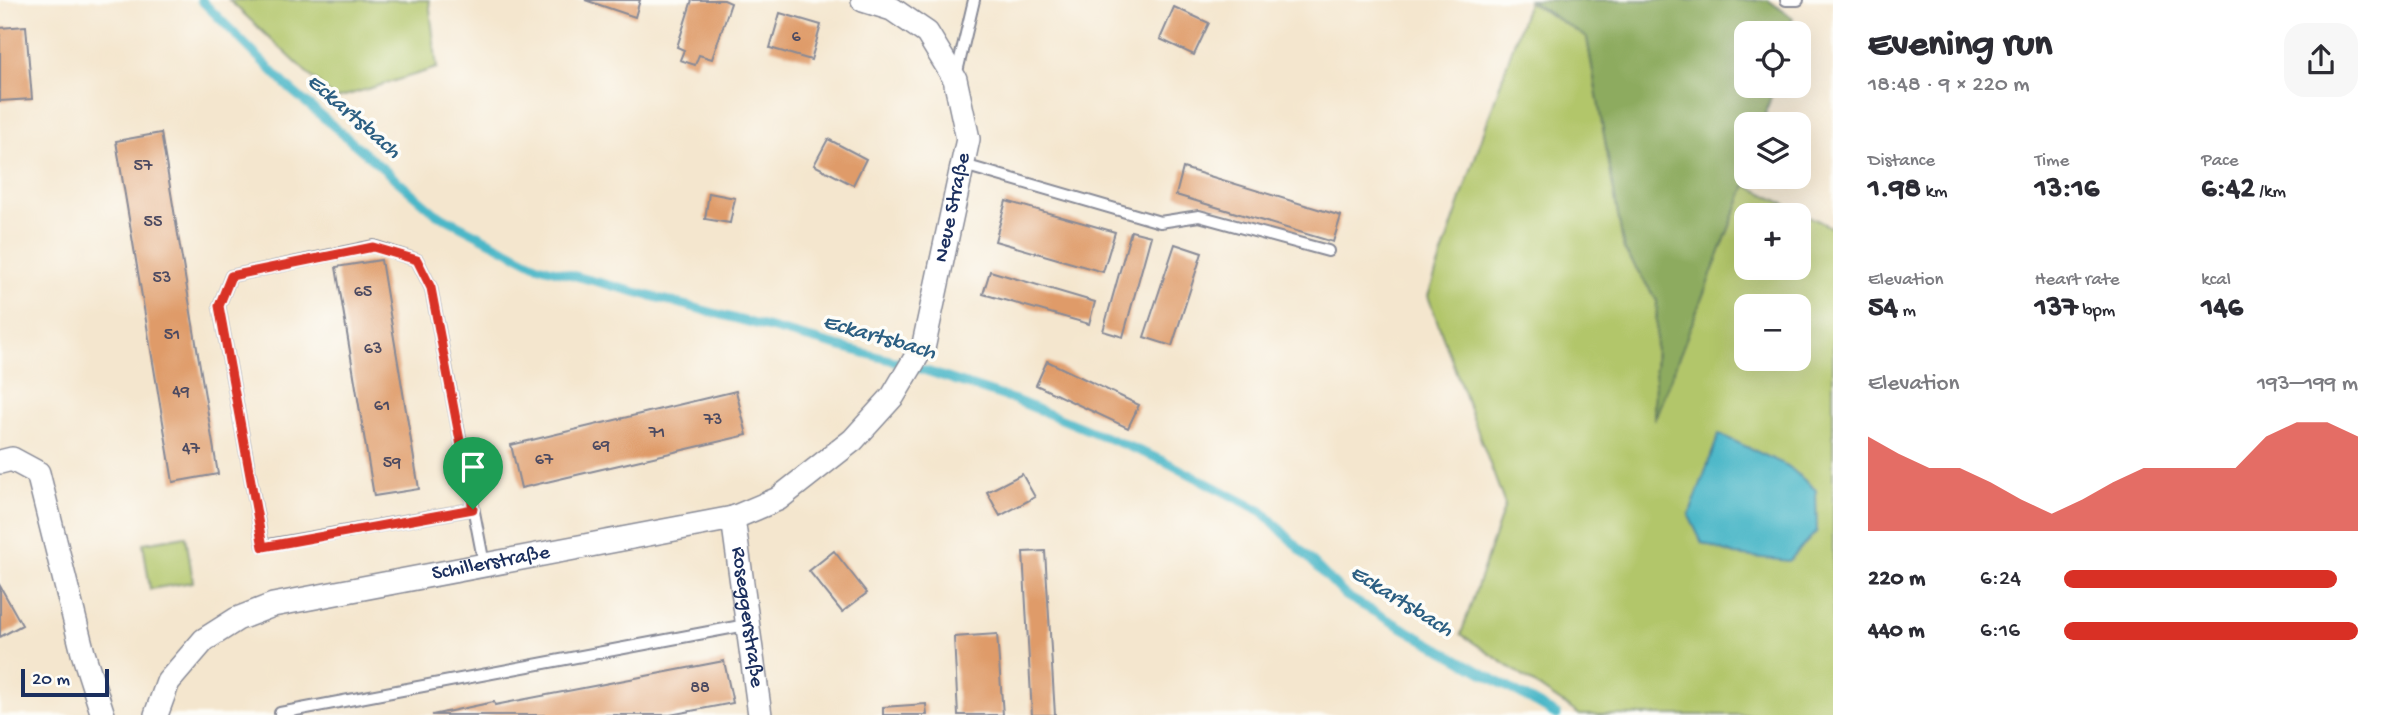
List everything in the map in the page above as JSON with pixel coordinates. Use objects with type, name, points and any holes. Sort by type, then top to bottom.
[{"type":"street","name":"Neue Straße","points":[[853,440],[893,396],[924,344],[968,139],[955,79],[927,33],[891,9],[863,0]]},
{"type":"street","name":"Schillerstraße","points":[[156,715],[168,682],[204,640],[237,619],[273,605],[733,519],[778,499],[853,440]]},
{"type":"street","points":[[0,462],[12,458],[38,473],[83,653],[103,715]]},
{"type":"street","name":"Roseggerstraße","points":[[733,519],[760,715]]},
{"type":"lane","points":[[955,79],[974,0]]},
{"type":"lane","points":[[1786,0],[1798,0]]},
{"type":"lane","points":[[964,165],[1160,222],[1199,216],[1328,251]]},
{"type":"lane","points":[[473,509],[263,547],[219,306],[231,276],[373,247],[417,260],[431,288],[484,564]]},
{"type":"lane","points":[[280,713],[746,625]]},
{"type":"green space","points":[[229,0],[429,0],[437,68],[335,99]]},
{"type":"green space","points":[[1529,0],[1768,0],[1793,18],[1792,21],[1734,21],[1734,98],[1771,98],[1766,112],[1734,112],[1734,189],[1744,189],[1739,203],[1734,203],[1734,216],[1654,421],[1657,301],[1624,249],[1587,38]]},
{"type":"green space","points":[[1528,2],[1587,37],[1624,249],[1657,301],[1654,419],[1734,216],[1734,280],[1811,280],[1811,217],[1833,228],[1833,715],[1580,715],[1461,634],[1505,505],[1428,296]]},
{"type":"green space","points":[[1744,189],[1754,189],[1782,203],[1739,203]]},
{"type":"green space","points":[[186,536],[193,582],[150,589],[143,543]]},
{"type":"water","points":[[1719,434],[1788,466],[1816,490],[1817,531],[1789,561],[1735,555],[1702,543],[1689,516]]},
{"type":"building","points":[[585,0],[640,0],[635,17]]},
{"type":"building","points":[[692,0],[724,0],[731,3],[712,59],[699,55],[695,65],[680,60],[684,50],[677,47]]},
{"type":"building","points":[[1174,7],[1209,23],[1194,55],[1160,39]]},
{"type":"building","points":[[780,13],[821,25],[811,60],[770,48]]},
{"type":"building","points":[[26,26],[32,99],[0,101],[0,28]]},
{"type":"building","points":[[161,133],[218,474],[173,482],[116,141]]},
{"type":"building","points":[[828,139],[866,159],[853,185],[814,165]]},
{"type":"building","points":[[1183,168],[1341,216],[1333,242],[1176,195]]},
{"type":"building","points":[[709,193],[735,198],[730,223],[705,219]]},
{"type":"building","points":[[1006,201],[1115,232],[1103,272],[995,241]]},
{"type":"building","points":[[1131,231],[1151,236],[1123,337],[1103,331]]},
{"type":"building","points":[[1175,244],[1202,253],[1172,346],[1144,337]]},
{"type":"building","points":[[381,260],[419,489],[374,496],[336,267]]},
{"type":"building","points":[[990,271],[1095,302],[1089,324],[983,294]]},
{"type":"building","points":[[1047,361],[1139,405],[1128,428],[1036,385]]},
{"type":"building","points":[[736,391],[747,435],[521,488],[511,445]]},
{"type":"building","points":[[1022,474],[1035,497],[1000,516],[987,492]]},
{"type":"building","points":[[834,551],[867,593],[842,612],[809,571]]},
{"type":"building","points":[[1045,551],[1055,715],[1032,715],[1023,552]]},
{"type":"building","points":[[0,586],[22,625],[0,637]]},
{"type":"building","points":[[997,634],[1003,715],[958,715],[954,637]]},
{"type":"building","points":[[724,661],[733,703],[670,715],[432,715],[494,702],[495,705]]},
{"type":"building","points":[[926,704],[927,715],[883,715],[883,707]]},
{"type":"waterway","name":"Eckartsbach","points":[[201,0],[290,89],[435,213],[538,266],[905,364],[1015,400],[1164,461],[1263,512],[1346,596],[1557,715]]},
{"type":"route","points":[[373,247],[417,260],[431,288],[473,509],[263,547],[219,306],[231,276],[373,247]]}]
